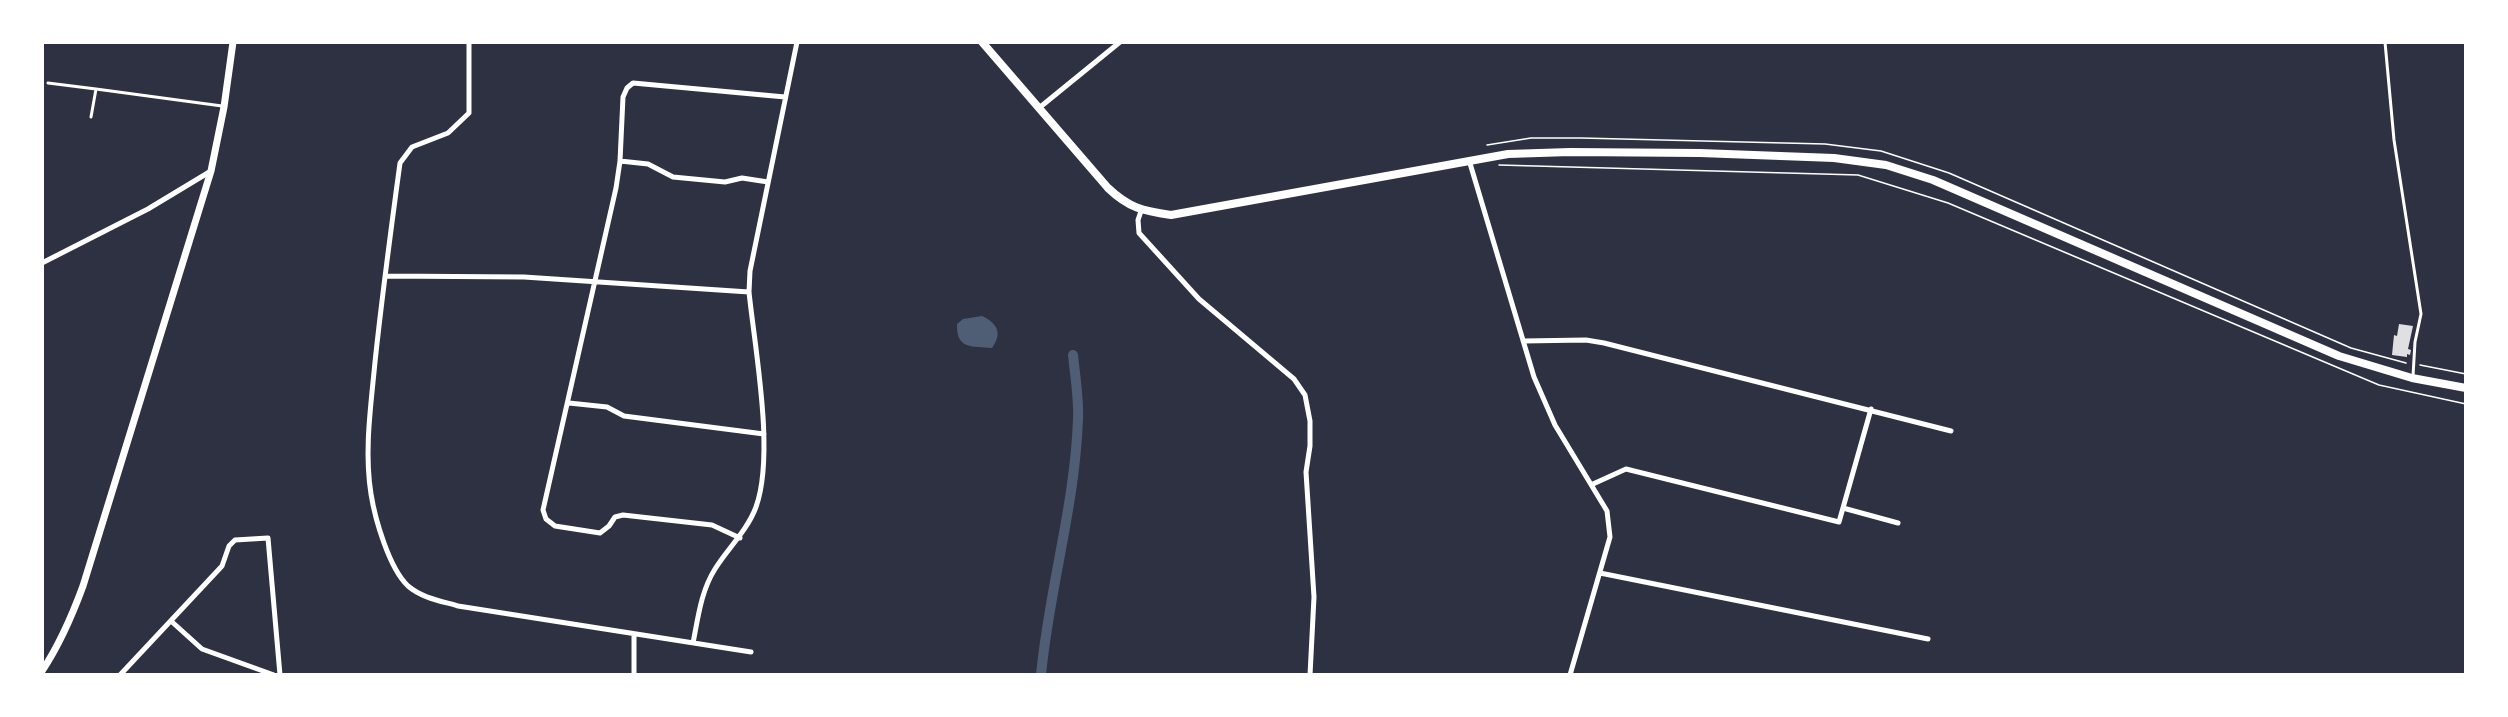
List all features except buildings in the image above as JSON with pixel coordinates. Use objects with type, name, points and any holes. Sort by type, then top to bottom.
[{"type":"main road","points":[[982,42],[1108,188],[1121,200],[1141,211],[1171,215],[1508,154],[1700,153],[1834,158],[1886,165],[1954,189],[2329,351],[2412,378],[2466,388]]},
{"type":"street","points":[[42,672],[66,630],[83,586],[211,171],[224,107],[233,42]]},
{"type":"street","points":[[469,42],[469,113],[447,133],[412,147],[400,163],[371,400],[368,461],[371,494],[380,530],[394,563],[408,585],[425,597],[458,606],[751,652]]},
{"type":"street","points":[[693,643],[702,597],[715,569],[740,538],[756,507],[764,434],[749,292],[750,271],[797,42]]},
{"type":"street","points":[[1039,108],[1120,42]]},
{"type":"street","points":[[740,538],[712,525],[623,515],[615,517],[600,533],[555,526],[546,519],[543,510],[616,188],[620,161],[623,97],[627,88],[633,83],[784,97]]},
{"type":"street","points":[[1469,160],[1534,376],[1555,426],[1593,484],[1607,511],[1610,537],[1570,675]]},
{"type":"street","points":[[620,161],[648,164],[673,177],[725,182],[742,178],[768,182]]},
{"type":"street","points":[[42,263],[148,209],[211,171]]},
{"type":"street","points":[[1141,211],[1138,220],[1139,233],[1199,299],[1294,379],[1305,395],[1310,421],[1310,446],[1305,472],[1314,597],[1310,675]]},
{"type":"street","points":[[385,276],[524,277],[596,281],[646,287],[749,292]]},
{"type":"street","points":[[1523,341],[1586,339],[1951,431]]},
{"type":"street","points":[[569,403],[607,407],[624,416],[764,434]]},
{"type":"street","points":[[1593,484],[1626,470],[1839,522],[1870,409]]},
{"type":"street","points":[[1843,508],[1898,523]]},
{"type":"street","points":[[120,675],[222,566],[229,546],[235,540],[268,538],[280,675]]},
{"type":"street","points":[[1600,573],[1928,639]]},
{"type":"street","points":[[171,621],[202,649],[274,675]]},
{"type":"street","points":[[634,634],[634,675]]},
{"type":"street","points":[[127,669],[133,675]]},
{"type":"lane","points":[[2385,42],[2394,140],[2421,314],[2415,342],[2412,378]]},
{"type":"lane","points":[[48,83],[224,107]]},
{"type":"lane","points":[[91,117],[96,89]]},
{"type":"path","points":[[1486,145],[1531,138],[1581,138],[1826,144],[1881,151],[1949,173],[2351,348],[2372,355],[2466,374]]},
{"type":"path","points":[[1491,164],[1858,175],[1948,203],[2379,385],[2466,404]]},
{"type":"water","points":[[982,316],[997,329],[997,338],[992,348],[967,345],[959,338],[957,332],[957,324],[963,319]]},
{"type":"waterway","points":[[1041,675],[1076,451],[1078,403],[1073,355]]}]
